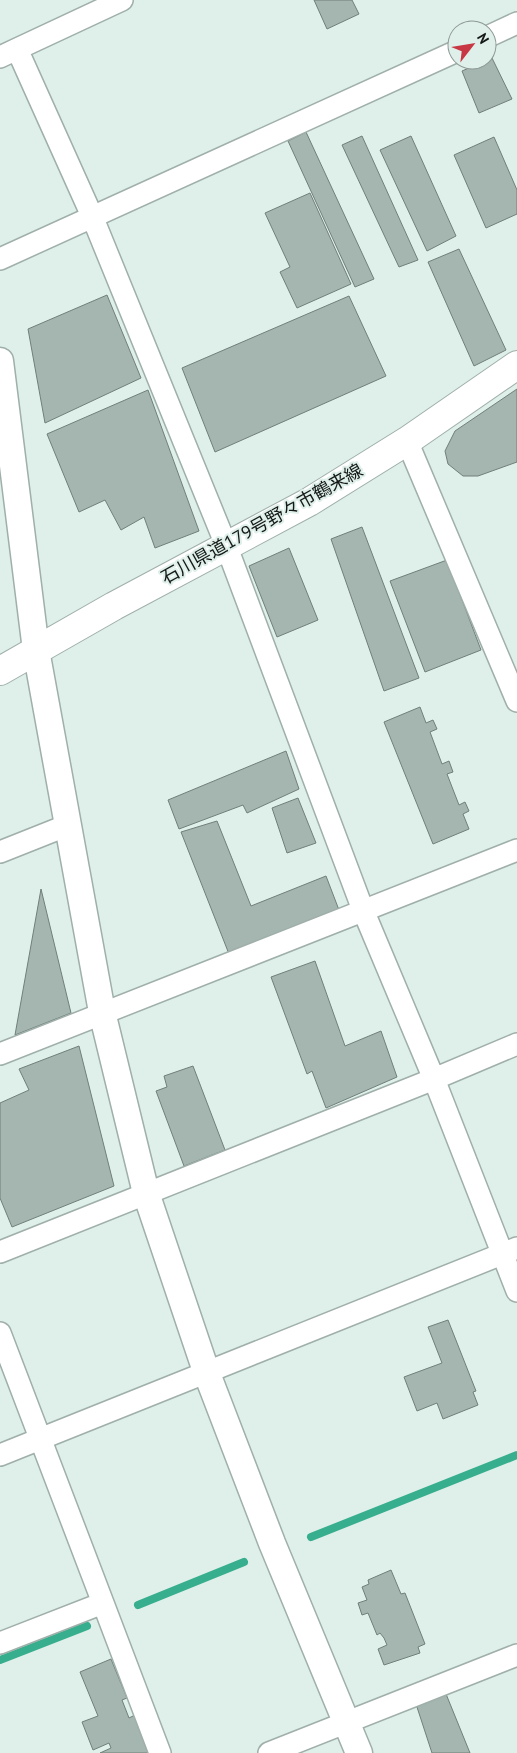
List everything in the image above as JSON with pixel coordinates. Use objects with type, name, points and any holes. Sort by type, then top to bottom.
[{"type":"main road","name":"石川県道179号野々市鶴来線","points":[[0,672],[36,650],[226,545],[309,502],[407,441],[517,365]]},
{"type":"street","points":[[122,0],[8,53],[92,216],[226,545],[363,910],[509,1251],[517,1292]]},
{"type":"street","points":[[497,32],[517,23]]},
{"type":"street","points":[[0,259],[447,56]]},
{"type":"street","points":[[0,361],[36,650],[102,1012],[146,1193],[206,1371],[272,1543],[359,1753]]},
{"type":"street","points":[[407,441],[517,701]]},
{"type":"street","points":[[0,852],[68,825]]},
{"type":"street","points":[[0,1054],[102,1012],[517,850]]},
{"type":"street","points":[[0,1252],[517,1044]]},
{"type":"street","points":[[0,1455],[509,1251]]},
{"type":"street","points":[[0,1333],[42,1438],[160,1753]]},
{"type":"street","points":[[0,1643],[103,1603]]},
{"type":"street","points":[[269,1753],[517,1655]]},
{"type":"building","points":[[314,0],[352,0],[359,14],[327,29]]},
{"type":"building","points":[[497,68],[512,99],[479,113],[462,71],[497,70]]},
{"type":"building","points":[[306,132],[374,279],[355,287],[288,141]]},
{"type":"building","points":[[362,136],[418,260],[399,267],[342,145]]},
{"type":"building","points":[[411,136],[456,236],[427,251],[380,150]]},
{"type":"building","points":[[494,137],[517,190],[517,214],[486,228],[454,155]]},
{"type":"building","points":[[310,193],[351,284],[297,308],[280,272],[290,267],[265,213]]},
{"type":"building","points":[[459,249],[506,350],[474,366],[428,262]]},
{"type":"building","points":[[107,295],[141,378],[45,423],[28,329]]},
{"type":"building","points":[[349,296],[386,376],[215,452],[182,368]]},
{"type":"building","points":[[517,389],[517,462],[478,476],[463,476],[448,464],[445,451],[455,431]]},
{"type":"building","points":[[148,390],[199,531],[155,548],[144,517],[121,530],[105,500],[79,512],[47,434]]},
{"type":"building","points":[[362,527],[419,678],[384,691],[331,539]]},
{"type":"building","points":[[289,548],[318,620],[277,637],[249,566]]},
{"type":"building","points":[[447,560],[481,650],[425,672],[390,581]]},
{"type":"building","points":[[420,707],[426,723],[433,720],[437,729],[430,732],[442,764],[449,761],[453,772],[447,774],[459,805],[465,802],[469,811],[463,814],[469,829],[433,844],[384,722]]},
{"type":"building","points":[[286,751],[299,789],[247,813],[243,805],[179,829],[168,800]]},
{"type":"building","points":[[298,798],[316,843],[287,853],[272,808]]},
{"type":"building","points":[[217,821],[251,906],[326,876],[339,910],[229,954],[181,832]]},
{"type":"building","points":[[41,889],[71,1013],[15,1035]]},
{"type":"building","points":[[315,961],[345,1046],[381,1031],[397,1077],[326,1108],[312,1071],[307,1074],[271,977]]},
{"type":"building","points":[[79,1046],[114,1186],[12,1227],[0,1198],[0,1103],[29,1090],[19,1069]]},
{"type":"building","points":[[193,1066],[225,1150],[184,1166],[156,1091],[167,1087],[164,1076]]},
{"type":"building","points":[[448,1320],[476,1391],[473,1392],[478,1405],[443,1419],[437,1403],[417,1411],[404,1377],[442,1363],[428,1327]]},
{"type":"building","points":[[391,1570],[401,1594],[405,1593],[425,1644],[418,1647],[420,1653],[384,1665],[378,1649],[387,1645],[380,1633],[377,1635],[368,1613],[362,1615],[358,1603],[367,1600],[362,1587],[369,1584],[368,1580]]},
{"type":"building","points":[[111,1659],[127,1698],[122,1700],[129,1718],[135,1715],[150,1753],[100,1753],[111,1748],[109,1743],[93,1750],[82,1722],[98,1716],[80,1672]]},
{"type":"building","points":[[444,1689],[470,1753],[432,1753],[415,1701]]},
{"type":"waterway","points":[[311,1537],[517,1455]]},
{"type":"waterway","points":[[138,1605],[244,1562]]},
{"type":"waterway","points":[[0,1660],[87,1626]]}]
